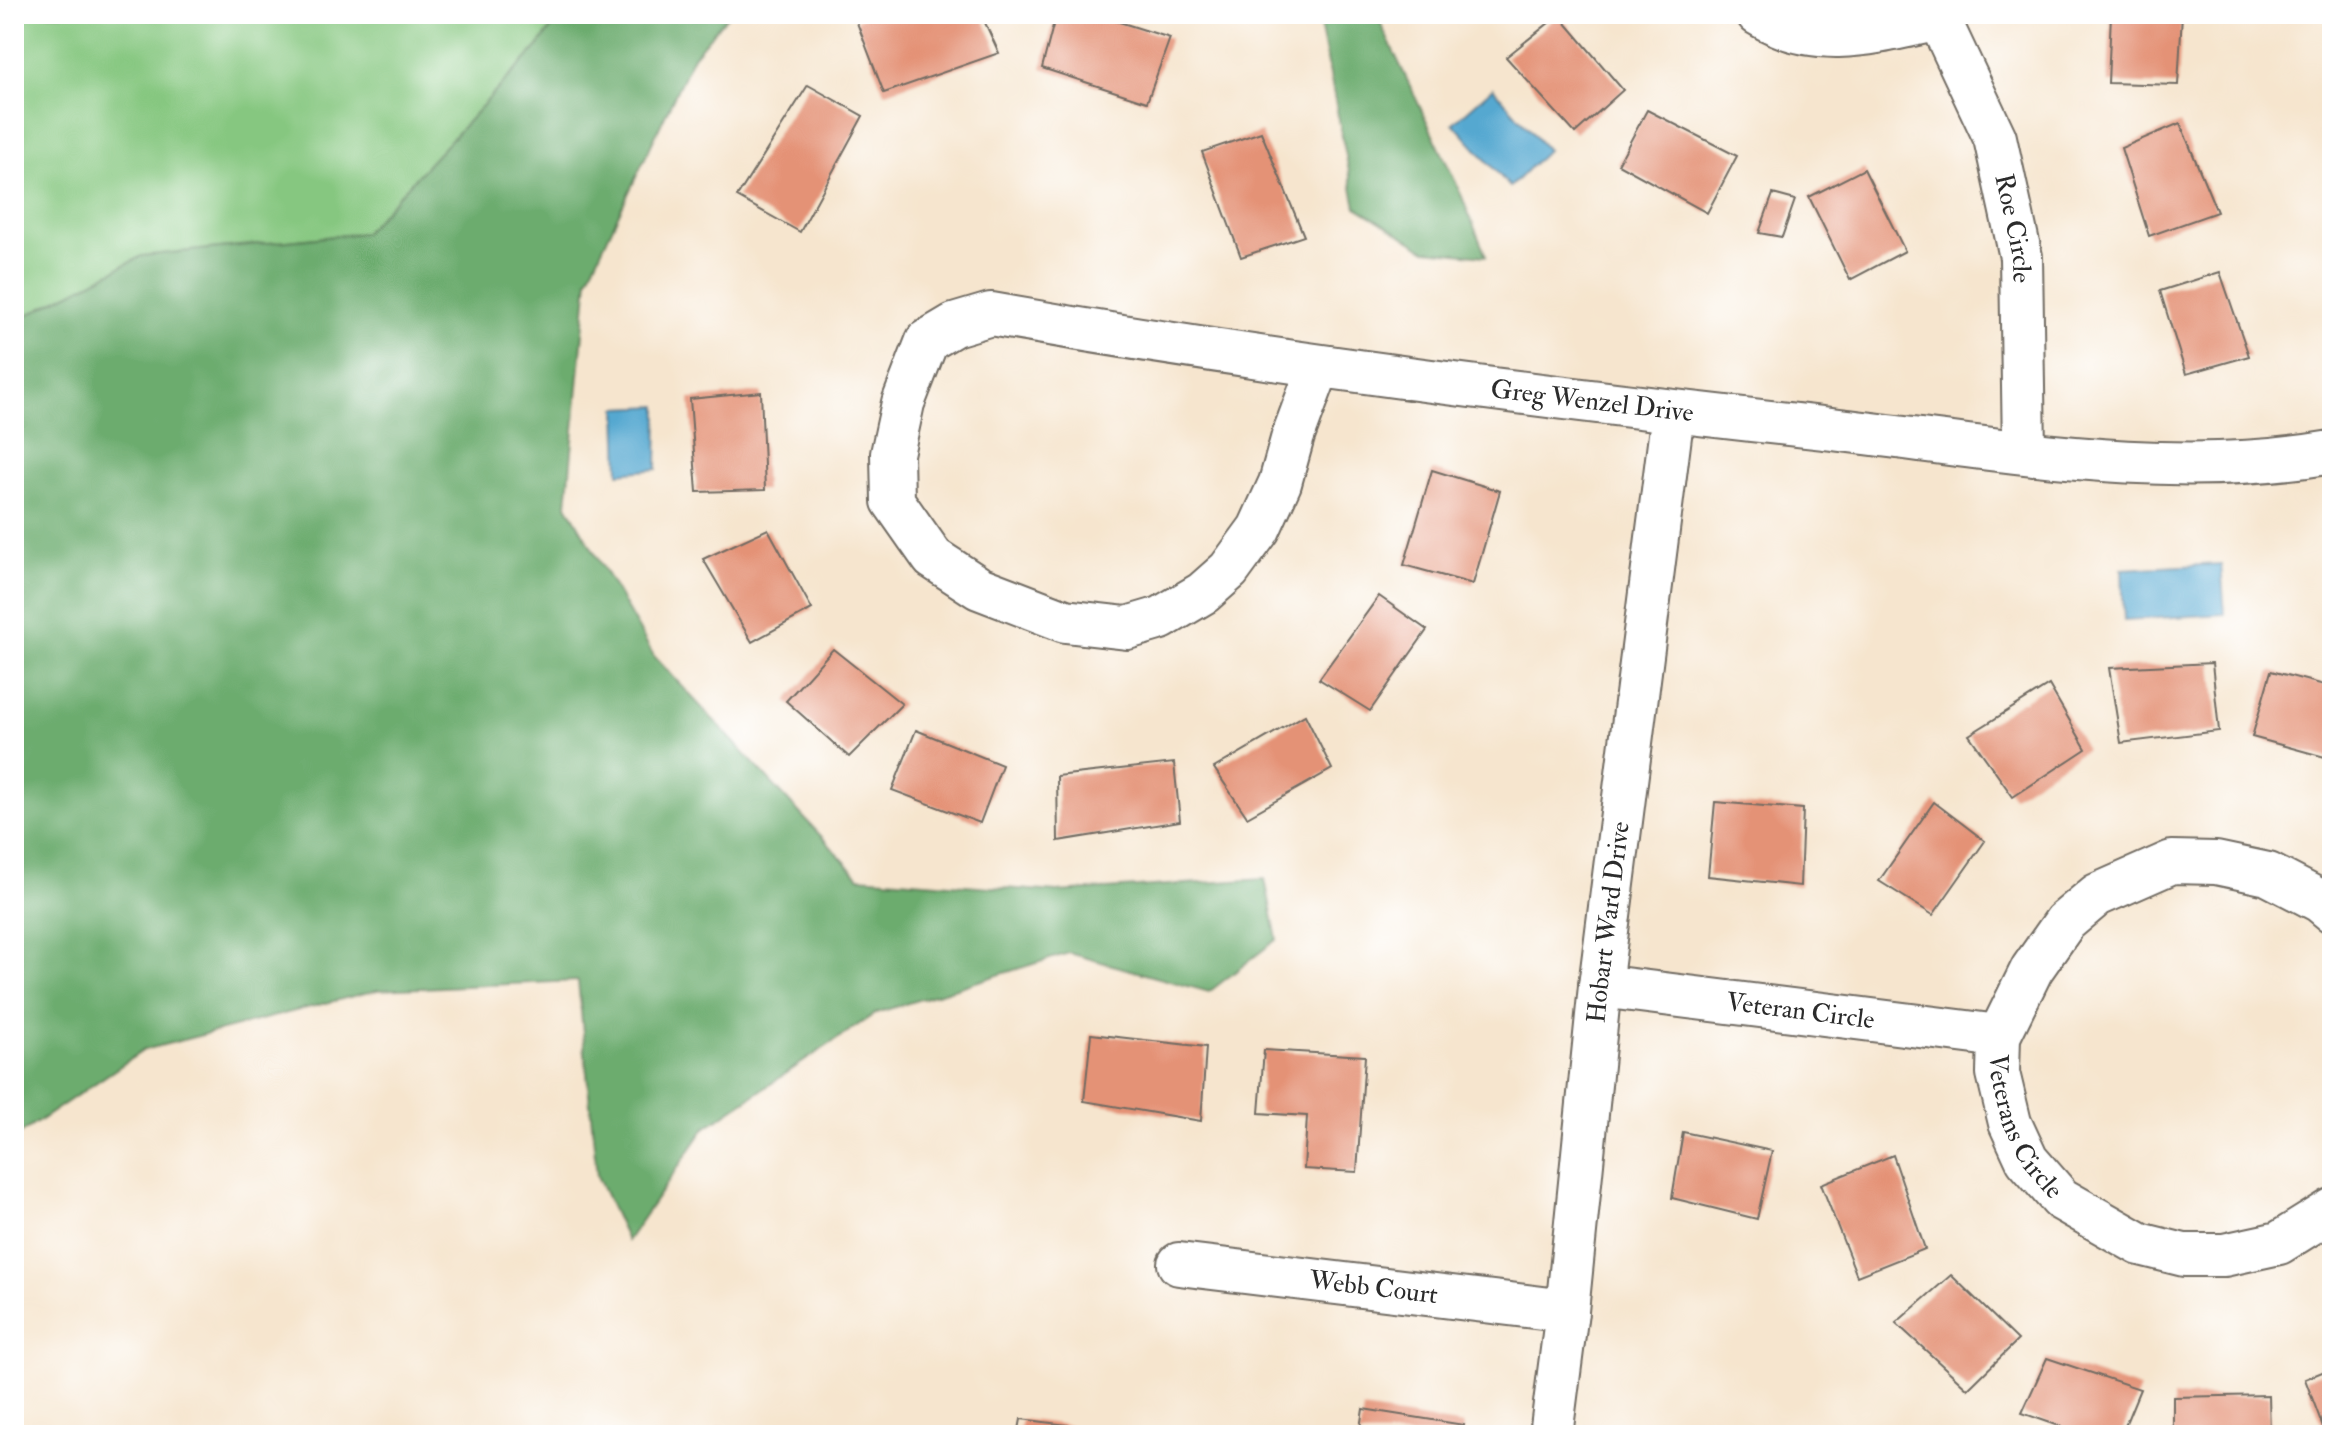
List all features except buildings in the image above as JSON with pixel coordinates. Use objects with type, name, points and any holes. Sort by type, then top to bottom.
[{"type":"street","name":"Roe Circle","points":[[1758,14],[1811,36],[1859,36],[1941,16],[1995,138],[2021,257],[2024,451]]},
{"type":"street","name":"Greg Wenzel Drive","points":[[1319,366],[1293,436],[1280,483],[1259,529],[1229,570],[1203,593],[1161,618],[1127,628],[1065,621],[979,588],[933,558],[893,501],[892,454],[903,403],[927,341],[954,325],[991,314],[1319,366],[1673,412],[2087,459],[2195,464],[2292,459],[2332,452]]},
{"type":"street","name":"Hobart Ward Drive","points":[[1551,1435],[1567,1311],[1600,986],[1673,412]]},
{"type":"street","name":"Veterans Circle","points":[[2332,911],[2320,901],[2268,874],[2216,863],[2172,862],[2097,895],[2065,922],[2032,969],[1999,1036],[1998,1073],[2010,1123],[2027,1160],[2061,1199],[2140,1244],[2184,1255],[2224,1255],[2279,1243],[2332,1210]]},
{"type":"street","name":"Veteran Circle","points":[[1600,986],[1999,1036]]},
{"type":"street","name":"Webb Court","points":[[1179,1264],[1567,1311]]},
{"type":"green space","points":[[14,14],[561,14],[540,44],[364,233],[142,256],[14,322]]},
{"type":"green space","points":[[561,14],[729,14],[693,56],[588,279],[567,505],[654,656],[859,877],[1057,892],[1265,879],[1277,939],[1209,992],[1069,953],[876,1013],[705,1128],[627,1241],[597,1176],[578,981],[377,990],[144,1050],[14,1138],[14,322],[142,256],[364,233],[540,44]]},
{"type":"green space","points":[[1305,14],[1379,14],[1382,27],[1458,187],[1486,256],[1426,250],[1356,207],[1320,24]]},
{"type":"water","points":[[1493,88],[1547,150],[1510,187],[1453,123]]},
{"type":"water","points":[[658,406],[657,469],[619,473],[617,408]]},
{"type":"water","points":[[2221,564],[2225,614],[2124,620],[2122,569]]}]
